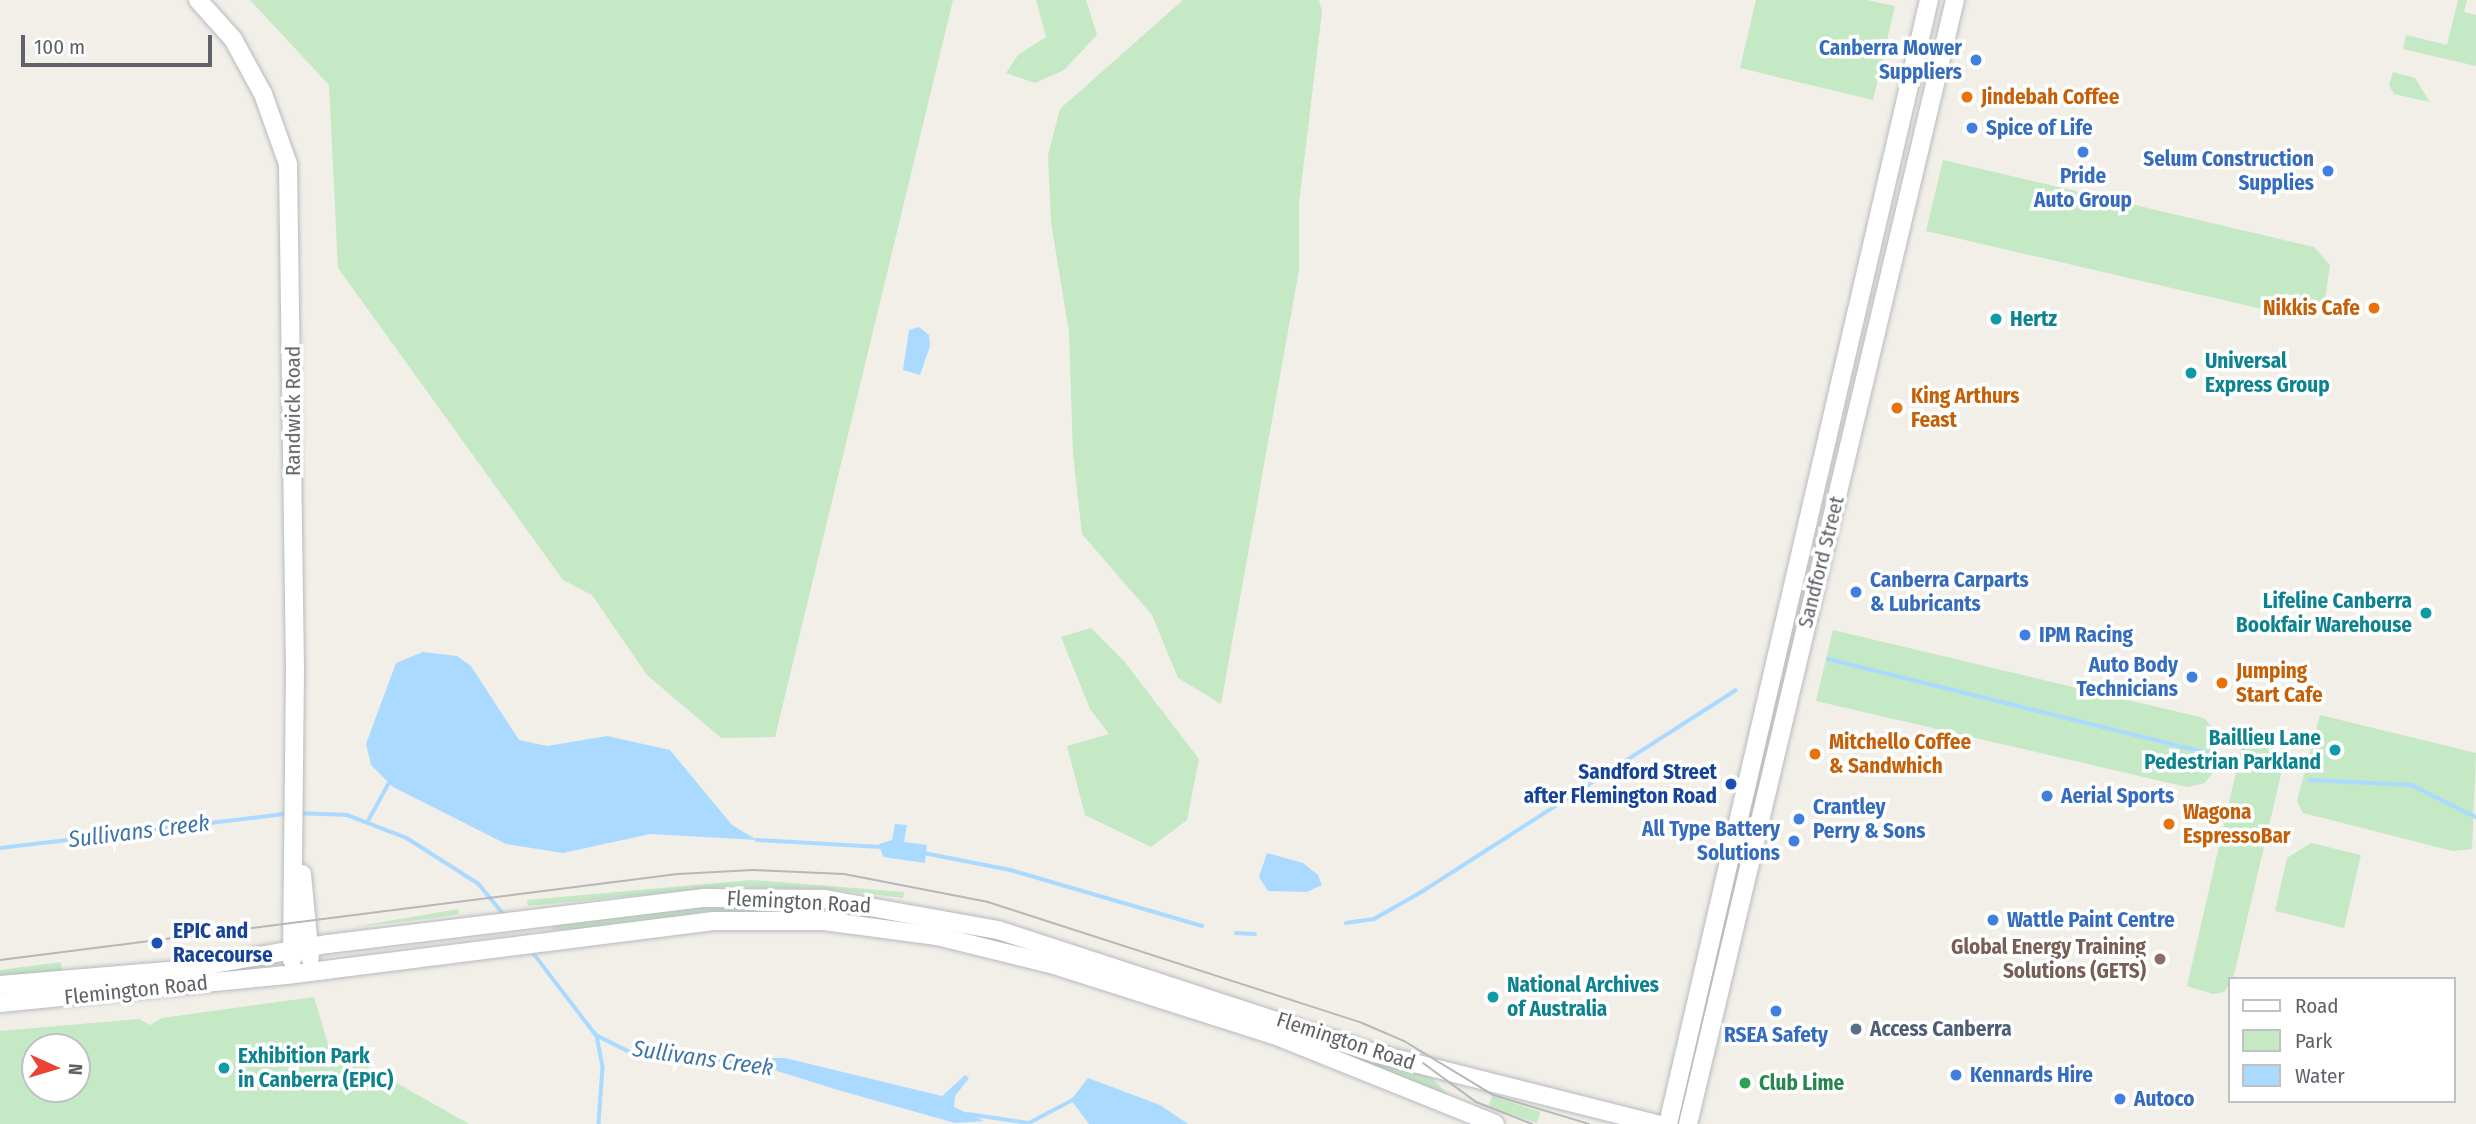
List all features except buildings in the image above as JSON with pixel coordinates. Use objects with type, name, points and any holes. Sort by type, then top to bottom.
[{"type":"main road","name":"Randwick Road","points":[[198,0],[233,39],[263,94],[288,164],[296,839],[303,973]]},
{"type":"main road","name":"Sandford Street","points":[[1668,1124],[1929,0]]},
{"type":"main road","name":"Sandford Street","points":[[1688,1124],[1955,0]]},
{"type":"main road","name":"Flemington Road","points":[[0,985],[180,970],[300,949],[485,923],[705,898],[873,904],[998,930],[1374,1053],[1657,1124]]},
{"type":"main road","name":"Flemington Road","points":[[0,1003],[303,973],[714,921],[776,920],[937,936],[1054,965],[1274,1035],[1495,1124]]},
{"type":"green space","points":[[250,0],[953,0],[775,737],[721,738],[647,675],[592,595],[563,580],[338,268],[329,85]]},
{"type":"green space","points":[[1036,0],[1086,0],[1097,35],[1064,70],[1035,83],[1006,73],[1018,55],[1046,37]]},
{"type":"green space","points":[[1183,0],[1319,0],[1322,12],[1299,203],[1299,270],[1221,704],[1178,678],[1152,615],[1082,534],[1073,454],[1069,332],[1051,222],[1048,155],[1060,109]]},
{"type":"green space","points":[[1756,0],[1867,0],[1895,6],[1873,100],[1740,68]]},
{"type":"green space","points":[[2458,0],[2467,0],[2464,12],[2476,15],[2476,66],[2403,49],[2406,35],[2447,45]]},
{"type":"green space","points":[[2393,72],[2415,78],[2430,102],[2394,94],[2389,85]]},
{"type":"green space","points":[[1943,160],[2314,247],[2330,265],[2325,300],[2315,312],[2297,317],[1926,231]]},
{"type":"green space","points":[[1091,628],[1124,661],[1199,759],[1187,820],[1151,847],[1085,815],[1067,746],[1109,734],[1090,709],[1061,637]]},
{"type":"green space","points":[[1833,630],[2204,718],[2220,736],[2215,770],[2205,783],[2187,787],[1816,701]]},
{"type":"green space","points":[[2320,715],[2476,753],[2472,849],[2453,851],[2303,813],[2297,801]]},
{"type":"green space","points":[[2253,735],[2281,740],[2286,753],[2233,977],[2228,977],[2228,986],[2224,992],[2213,994],[2187,986],[2242,746]]},
{"type":"green space","points":[[2311,843],[2361,855],[2344,928],[2275,911],[2287,858]]},
{"type":"green space","points":[[751,880],[904,892],[903,898],[827,889],[723,887],[528,906],[527,900]]},
{"type":"green space","points":[[712,906],[819,907],[986,934],[1428,1074],[1453,1100],[1033,951],[953,931],[870,918],[553,930],[552,922]]},
{"type":"green space","points":[[458,909],[459,914],[354,927]]},
{"type":"green space","points":[[61,962],[62,971],[0,976],[0,970]]},
{"type":"green space","name":"Exhibition Park in Canberra (EPIC)","points":[[314,997],[328,1044],[469,1124],[0,1124],[0,1031],[139,1019],[150,1025],[162,1018]]},
{"type":"green space","points":[[1492,1096],[1541,1112],[1537,1123],[1488,1107]]},
{"type":"water","points":[[919,327],[929,335],[930,346],[920,375],[903,370],[909,330]]},
{"type":"water","points":[[423,652],[457,656],[471,666],[519,740],[547,746],[607,736],[670,750],[732,825],[757,840],[650,834],[563,853],[506,844],[393,787],[371,765],[366,744],[396,663]]},
{"type":"water","points":[[895,824],[907,825],[904,842],[927,845],[925,863],[883,857],[879,844],[892,840]]},
{"type":"water","points":[[1267,853],[1303,863],[1318,875],[1322,885],[1307,892],[1268,891],[1259,877]]},
{"type":"water","points":[[761,1058],[785,1058],[942,1096],[965,1075],[969,1078],[955,1096],[954,1107],[984,1121],[955,1123],[838,1090],[761,1066]]},
{"type":"water","points":[[1088,1078],[1160,1105],[1188,1124],[1089,1124],[1071,1100]]},
{"type":"waterway","points":[[1828,659],[2212,754]]},
{"type":"waterway","points":[[1346,923],[1374,919],[1423,891],[1735,691]]},
{"type":"waterway","points":[[2246,763],[2276,771]]},
{"type":"waterway","points":[[2310,780],[2412,785],[2476,817]]},
{"type":"waterway","points":[[368,821],[389,783]]},
{"type":"waterway","name":"Sullivans Creek","points":[[297,813],[347,815],[407,838],[479,884],[505,916]]},
{"type":"waterway","name":"Sullivans Creek","points":[[0,848],[286,814]]},
{"type":"waterway","points":[[757,840],[881,847]]},
{"type":"waterway","points":[[924,853],[1011,870],[1202,926]]},
{"type":"waterway","points":[[1236,933],[1255,934]]},
{"type":"waterway","name":"Sullivans Creek","points":[[531,950],[596,1035],[632,1053],[764,1064]]},
{"type":"waterway","points":[[597,1036],[603,1067],[599,1124]]},
{"type":"waterway","name":"Sullivans Creek","points":[[968,1114],[1029,1123],[1073,1100]]},
{"type":"tram line","points":[[0,960],[678,874],[753,870],[844,874],[988,902],[1362,1023],[1404,1041],[1493,1095],[1589,1124]]},
{"type":"tram line","points":[[1423,1063],[1476,1102],[1532,1124]]},
{"type":"place","name":"Canberra Mower Suppliers","points":[[1976,60]]},
{"type":"place","name":"Jindebah Coffee","points":[[1967,97]]},
{"type":"place","name":"Spice of Life","points":[[1972,128]]},
{"type":"place","name":"Pride Auto Group","points":[[2083,152]]},
{"type":"place","name":"Selum Construction Supplies","points":[[2328,171]]},
{"type":"place","name":"Nikkis Cafe","points":[[2374,308]]},
{"type":"place","name":"Hertz","points":[[1996,319]]},
{"type":"place","name":"Universal Express Group","points":[[2191,373]]},
{"type":"place","name":"King Arthurs Feast","points":[[1897,408]]},
{"type":"place","name":"Canberra Carparts & Lubricants","points":[[1856,592]]},
{"type":"place","name":"Lifeline Canberra Bookfair Warehouse","points":[[2426,613]]},
{"type":"place","name":"IPM Racing","points":[[2025,635]]},
{"type":"place","name":"Auto Body Technicians","points":[[2192,677]]},
{"type":"place","name":"Jumping Start Cafe","points":[[2222,683]]},
{"type":"place","name":"Baillieu Lane Pedestrian Parkland","points":[[2335,750]]},
{"type":"place","name":"Mitchello Coffee & Sandwhich","points":[[1815,754]]},
{"type":"place","name":"Sandford Street after Flemington Road","points":[[1731,784]]},
{"type":"place","name":"Aerial Sports","points":[[2047,796]]},
{"type":"place","name":"Crantley Perry & Sons","points":[[1799,819]]},
{"type":"place","name":"Wagona EspressoBar","points":[[2169,824]]},
{"type":"place","name":"All Type Battery Solutions","points":[[1794,841]]},
{"type":"place","name":"Wattle Paint Centre","points":[[1993,920]]},
{"type":"place","name":"EPIC and Racecourse","points":[[157,943]]},
{"type":"place","name":"Global Energy Training Solutions (GETS)","points":[[2160,959]]},
{"type":"place","name":"National Archives of Australia","points":[[1493,997]]},
{"type":"place","name":"RSEA Safety","points":[[1776,1011]]},
{"type":"place","name":"Access Canberra","points":[[1856,1029]]},
{"type":"place","name":"Exhibition Park in Canberra (EPIC)","points":[[224,1068]]},
{"type":"place","name":"Kennards Hire","points":[[1956,1075]]},
{"type":"place","name":"Club Lime","points":[[1745,1083]]},
{"type":"place","name":"Autoco","points":[[2120,1099]]}]
